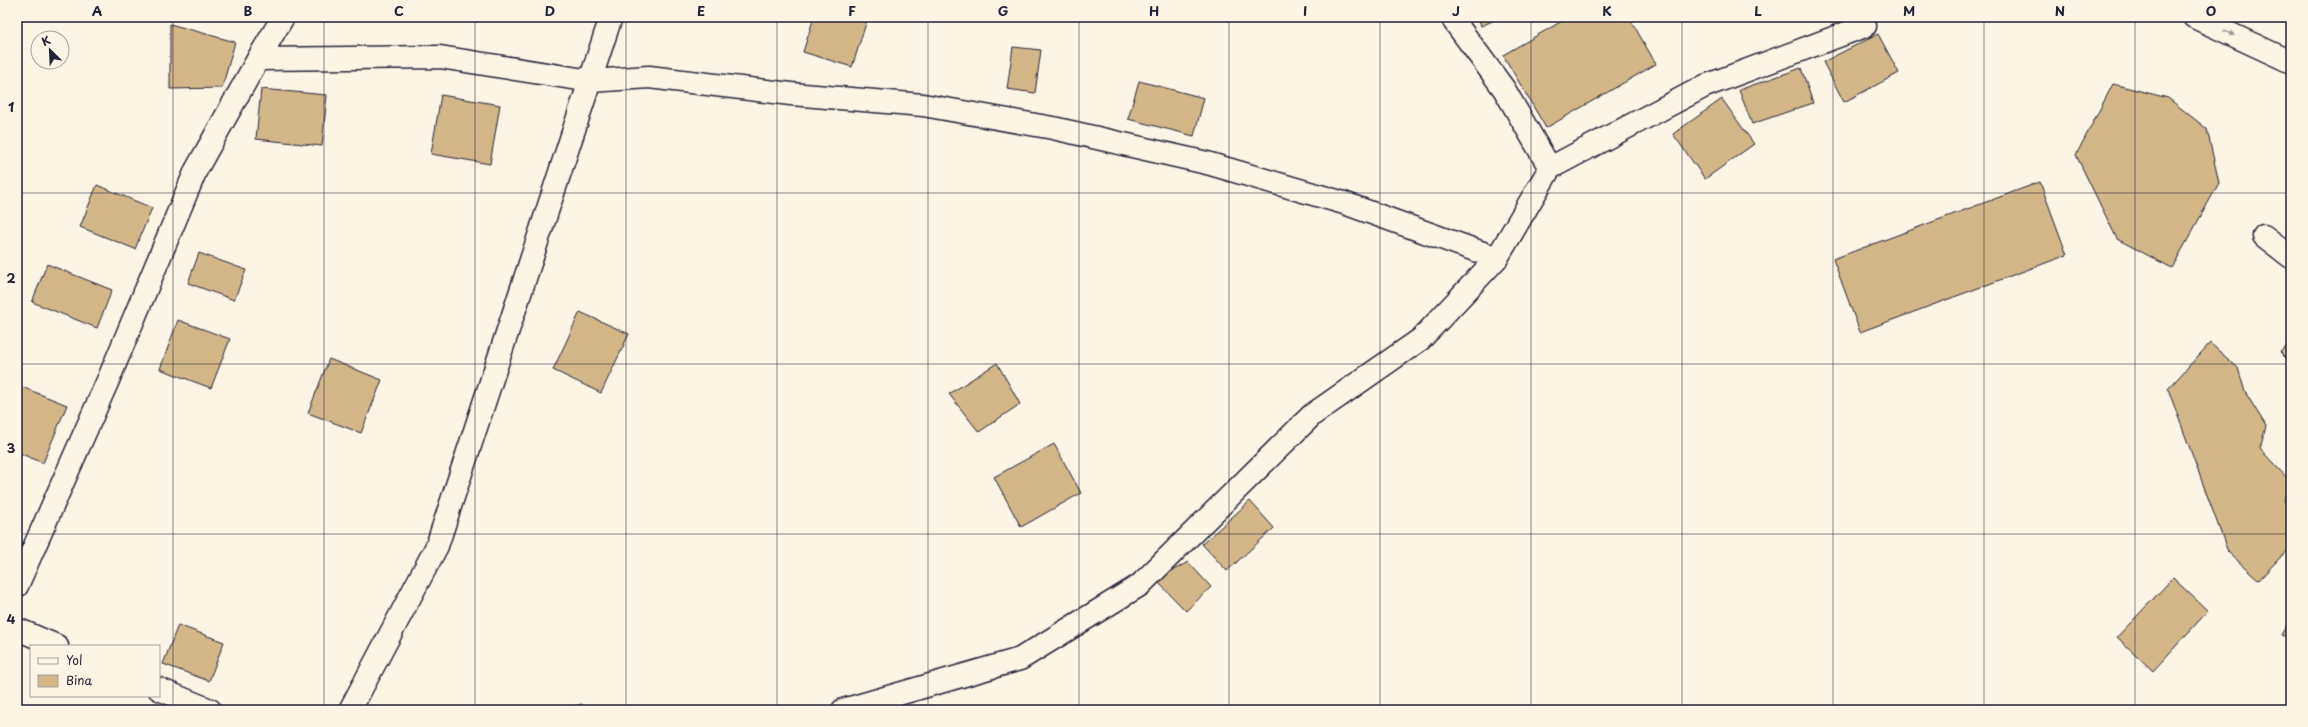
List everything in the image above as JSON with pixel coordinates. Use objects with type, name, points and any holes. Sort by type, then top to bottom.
[{"type":"street","points":[[17,586],[106,385],[196,170],[283,17]]},
{"type":"street","points":[[350,710],[437,546],[612,17]]},
{"type":"street","points":[[1453,17],[1454,21],[1504,89],[1550,168]]},
{"type":"street","points":[[2194,17],[2291,62]]},
{"type":"street","points":[[843,710],[1020,659],[1140,585],[1312,415],[1421,339],[1498,258],[1550,168],[1705,86],[1865,26]]},
{"type":"street","points":[[258,59],[440,57],[591,81],[649,77],[791,94],[924,105],[1053,128],[1238,172],[1344,203],[1498,258]]},
{"type":"street","points":[[2264,236],[2291,257]]},
{"type":"street","points":[[17,629],[55,645]]},
{"type":"street","points":[[160,689],[210,710]]},
{"type":"building","points":[[814,17],[868,17],[852,67],[803,52]]},
{"type":"building","points":[[1478,17],[1502,17],[1481,26]]},
{"type":"building","points":[[1569,17],[1629,17],[1656,64],[1546,128],[1503,55]]},
{"type":"building","points":[[170,24],[235,42],[222,88],[170,89]]},
{"type":"building","points":[[1878,34],[1899,73],[1844,102],[1823,62]]},
{"type":"building","points":[[1013,47],[1041,50],[1035,93],[1007,89]]},
{"type":"building","points":[[1801,68],[1813,103],[1752,124],[1739,90]]},
{"type":"building","points":[[1139,81],[1204,98],[1194,136],[1128,119]]},
{"type":"building","points":[[2113,84],[2168,98],[2207,129],[2219,183],[2172,268],[2117,239],[2076,155]]},
{"type":"building","points":[[261,89],[327,95],[322,146],[256,139]]},
{"type":"building","points":[[441,95],[500,105],[490,164],[431,154]]},
{"type":"building","points":[[1722,99],[1754,144],[1705,179],[1673,134]]},
{"type":"building","points":[[2040,182],[2067,255],[1860,332],[1833,259]]},
{"type":"building","points":[[97,185],[152,208],[135,249],[80,227]]},
{"type":"building","points":[[199,253],[246,270],[234,300],[188,283]]},
{"type":"building","points":[[47,264],[112,290],[97,328],[32,302]]},
{"type":"building","points":[[580,312],[629,334],[601,393],[553,370]]},
{"type":"building","points":[[178,320],[230,339],[211,388],[160,369]]},
{"type":"building","points":[[2291,341],[2291,363],[2280,352]]},
{"type":"building","points":[[2210,343],[2238,368],[2245,392],[2266,426],[2260,449],[2289,480],[2284,501],[2291,507],[2291,546],[2259,580],[2228,552],[2168,389]]},
{"type":"building","points":[[329,359],[382,380],[361,433],[308,413]]},
{"type":"building","points":[[997,363],[1020,404],[979,432],[949,394]]},
{"type":"building","points":[[17,385],[67,405],[43,463],[17,452]]},
{"type":"building","points":[[1054,444],[1081,493],[1021,527],[994,477]]},
{"type":"building","points":[[1250,501],[1274,528],[1227,571],[1202,544]]},
{"type":"building","points":[[1188,562],[1211,587],[1186,611],[1156,580]]},
{"type":"building","points":[[2173,578],[2208,611],[2153,671],[2117,637]]},
{"type":"building","points":[[2291,619],[2291,639],[2282,635]]},
{"type":"building","points":[[178,625],[224,642],[209,681],[163,664]]},
{"type":"building","points":[[582,704],[584,710],[561,710]]}]
